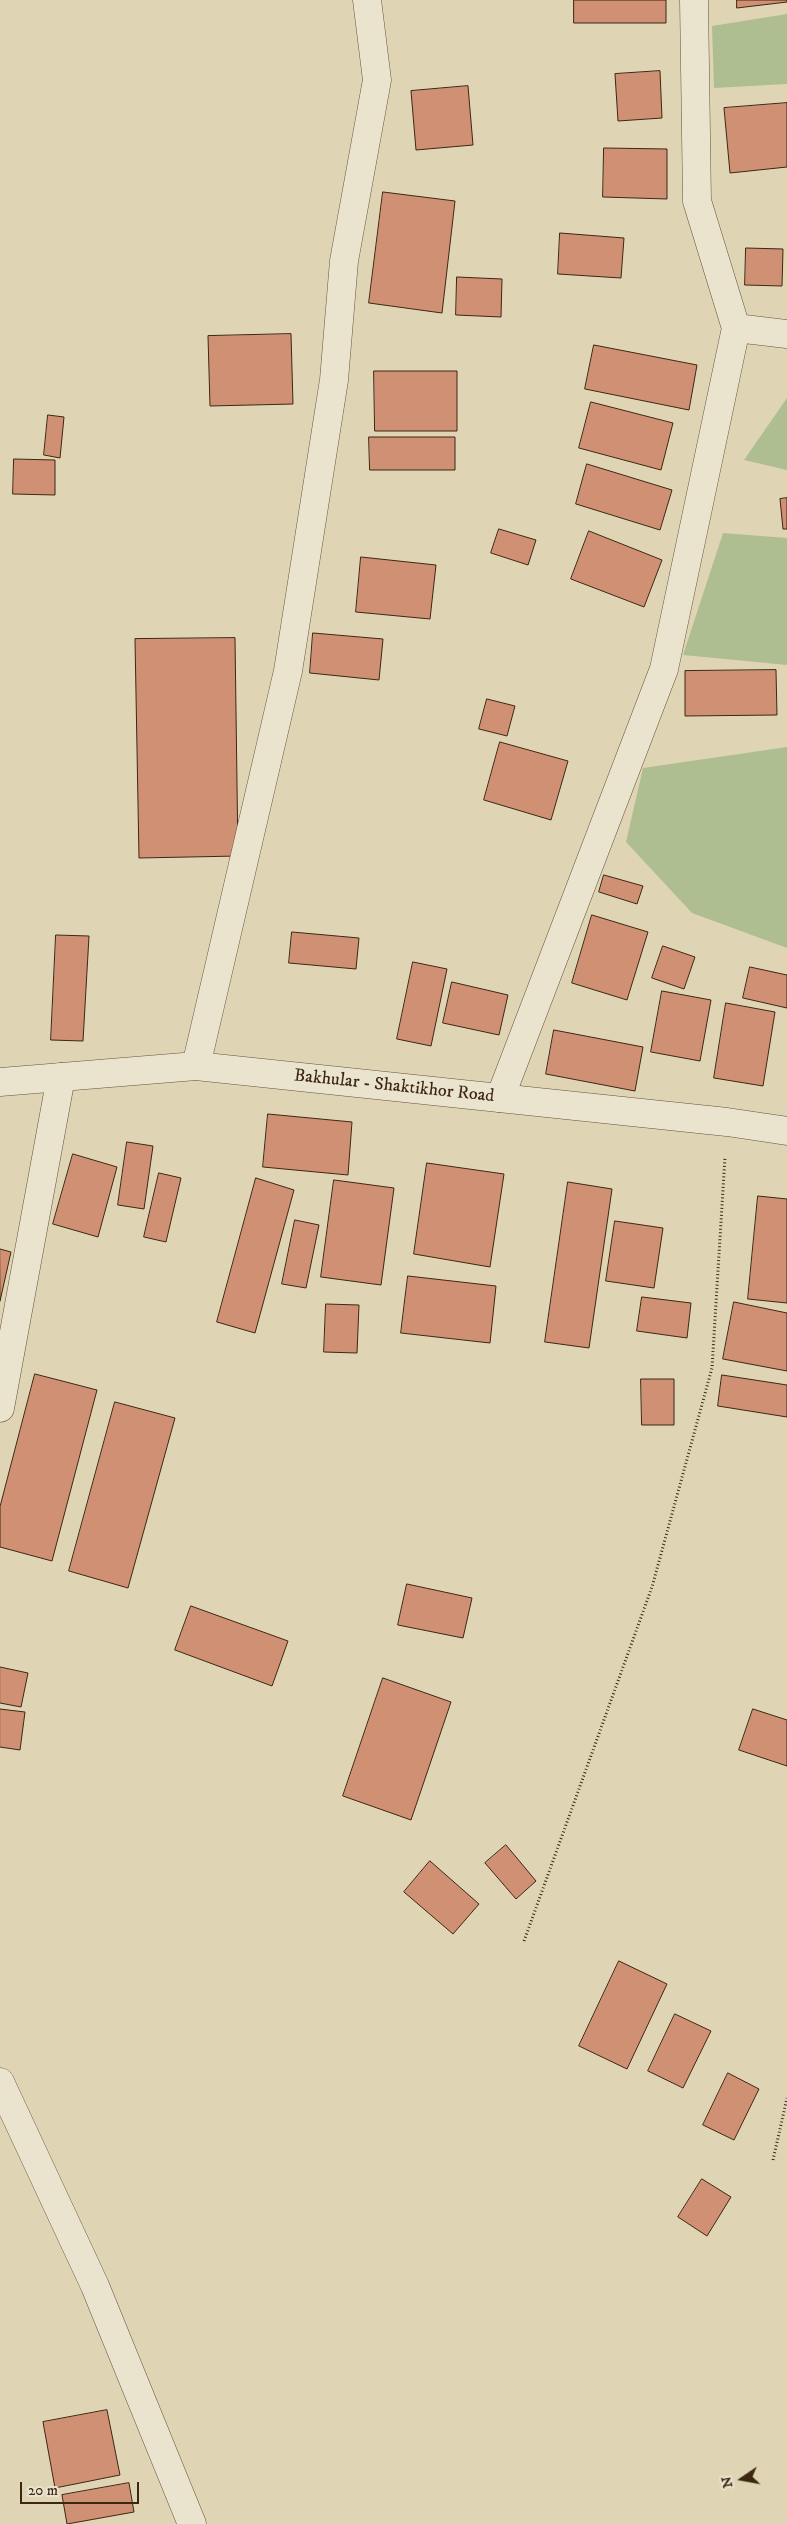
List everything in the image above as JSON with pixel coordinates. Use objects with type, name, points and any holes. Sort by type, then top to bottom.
[{"type":"street","points":[[196,1066],[288,671],[334,380],[344,261],[377,80],[367,0]]},
{"type":"street","points":[[500,1098],[664,669],[736,328],[697,201],[694,0]]},
{"type":"street","points":[[736,328],[787,334]]},
{"type":"street","name":"Bakhular - Shaktikhor Road","points":[[0,1082],[196,1066],[727,1122],[787,1131]]},
{"type":"street","points":[[0,1408],[60,1078]]},
{"type":"street","points":[[0,2082],[95,2286],[192,2524]]},
{"type":"path","points":[[524,1941],[652,1587],[712,1368],[727,1122]]},
{"type":"path","points":[[773,2160],[787,2098]]},
{"type":"green space","points":[[787,14],[787,84],[714,88],[712,26]]},
{"type":"green space","points":[[787,398],[787,470],[744,460]]},
{"type":"green space","points":[[723,533],[787,538],[787,665],[683,655]]},
{"type":"green space","points":[[787,747],[787,948],[692,913],[626,842],[643,768]]},
{"type":"building","points":[[574,0],[666,0],[666,23],[574,23]]},
{"type":"building","points":[[737,0],[787,0],[787,2],[737,8]]},
{"type":"building","points":[[660,71],[662,118],[618,121],[615,74]]},
{"type":"building","points":[[468,86],[473,145],[416,150],[411,91]]},
{"type":"building","points":[[787,103],[787,167],[730,173],[724,108]]},
{"type":"building","points":[[604,148],[667,149],[667,199],[603,197]]},
{"type":"building","points":[[383,192],[455,201],[442,313],[369,303]]},
{"type":"building","points":[[560,233],[624,238],[621,278],[558,274]]},
{"type":"building","points":[[746,248],[783,249],[782,286],[745,285]]},
{"type":"building","points":[[457,277],[502,279],[501,317],[456,315]]},
{"type":"building","points":[[291,334],[293,404],[210,406],[208,336]]},
{"type":"building","points":[[594,345],[697,365],[689,410],[585,389]]},
{"type":"building","points":[[374,371],[457,371],[457,431],[375,431]]},
{"type":"building","points":[[591,402],[673,423],[661,470],[579,448]]},
{"type":"building","points":[[48,415],[64,417],[60,458],[44,455]]},
{"type":"building","points":[[369,437],[455,437],[455,470],[370,470]]},
{"type":"building","points":[[14,459],[55,460],[55,495],[13,494]]},
{"type":"building","points":[[587,464],[672,490],[660,530],[576,504]]},
{"type":"building","points":[[787,498],[787,529],[783,529],[780,499]]},
{"type":"building","points":[[499,529],[536,540],[528,565],[491,553]]},
{"type":"building","points":[[589,531],[662,560],[644,607],[571,579]]},
{"type":"building","points":[[361,557],[436,565],[430,619],[356,612]]},
{"type":"building","points":[[313,633],[383,639],[379,680],[310,673]]},
{"type":"building","points":[[235,638],[238,856],[139,858],[135,639]]},
{"type":"building","points":[[776,670],[777,715],[685,716],[685,671]]},
{"type":"building","points":[[487,699],[515,706],[507,736],[479,729]]},
{"type":"building","points":[[500,742],[568,761],[551,820],[484,800]]},
{"type":"building","points":[[604,875],[643,886],[637,904],[599,892]]},
{"type":"building","points":[[592,915],[648,932],[627,1000],[572,983]]},
{"type":"building","points":[[292,932],[359,938],[356,969],[289,963]]},
{"type":"building","points":[[56,935],[89,936],[83,1041],[51,1040]]},
{"type":"building","points":[[663,946],[695,957],[684,989],[652,978]]},
{"type":"building","points":[[413,962],[447,969],[431,1046],[397,1039]]},
{"type":"building","points":[[750,967],[787,975],[787,1008],[743,998]]},
{"type":"building","points":[[452,982],[508,995],[499,1035],[443,1023]]},
{"type":"building","points":[[662,991],[711,1000],[700,1061],[651,1052]]},
{"type":"building","points":[[726,1003],[775,1012],[763,1086],[714,1078]]},
{"type":"building","points":[[554,1030],[643,1047],[635,1091],[546,1074]]},
{"type":"building","points":[[268,1114],[352,1122],[348,1175],[263,1167]]},
{"type":"building","points":[[127,1142],[153,1146],[144,1209],[118,1205]]},
{"type":"building","points":[[73,1154],[117,1167],[98,1237],[53,1224]]},
{"type":"building","points":[[427,1163],[504,1174],[490,1267],[414,1254]]},
{"type":"building","points":[[159,1173],[181,1178],[166,1242],[144,1237]]},
{"type":"building","points":[[256,1178],[294,1190],[255,1333],[217,1322]]},
{"type":"building","points":[[334,1180],[394,1188],[381,1285],[321,1277]]},
{"type":"building","points":[[568,1182],[612,1189],[589,1348],[545,1342]]},
{"type":"building","points":[[758,1196],[787,1199],[787,1303],[748,1299]]},
{"type":"building","points":[[295,1220],[319,1225],[306,1288],[282,1284]]},
{"type":"building","points":[[615,1221],[663,1228],[654,1288],[606,1281]]},
{"type":"building","points":[[0,1249],[11,1252],[0,1301]]},
{"type":"building","points":[[408,1276],[496,1286],[490,1343],[401,1333]]},
{"type":"building","points":[[642,1297],[691,1303],[687,1338],[637,1331]]},
{"type":"building","points":[[734,1302],[787,1313],[787,1371],[723,1359]]},
{"type":"building","points":[[326,1304],[359,1305],[357,1353],[324,1352]]},
{"type":"building","points":[[35,1374],[97,1390],[52,1561],[0,1547],[0,1507]]},
{"type":"building","points":[[722,1375],[787,1385],[787,1417],[718,1406]]},
{"type":"building","points":[[641,1379],[674,1379],[674,1425],[642,1425]]},
{"type":"building","points":[[115,1402],[175,1418],[128,1588],[69,1571]]},
{"type":"building","points":[[407,1584],[472,1598],[463,1638],[398,1625]]},
{"type":"building","points":[[191,1606],[288,1641],[272,1686],[175,1650]]},
{"type":"building","points":[[0,1667],[28,1673],[21,1707],[0,1703]]},
{"type":"building","points":[[383,1678],[451,1702],[411,1820],[343,1796]]},
{"type":"building","points":[[0,1709],[25,1712],[20,1750],[0,1747]]},
{"type":"building","points":[[753,1709],[787,1720],[787,1766],[739,1750]]},
{"type":"building","points":[[506,1845],[536,1881],[516,1899],[485,1863]]},
{"type":"building","points":[[430,1861],[479,1904],[453,1934],[404,1892]]},
{"type":"building","points":[[619,1961],[667,1984],[627,2069],[579,2046]]},
{"type":"building","points":[[675,2014],[711,2031],[683,2088],[648,2071]]},
{"type":"building","points":[[728,2073],[759,2089],[734,2140],[703,2125]]},
{"type":"building","points":[[702,2179],[731,2197],[707,2236],[678,2217]]},
{"type":"building","points":[[107,2410],[120,2475],[55,2488],[43,2422]]},
{"type":"building","points":[[129,2483],[134,2512],[67,2524],[62,2495]]}]
